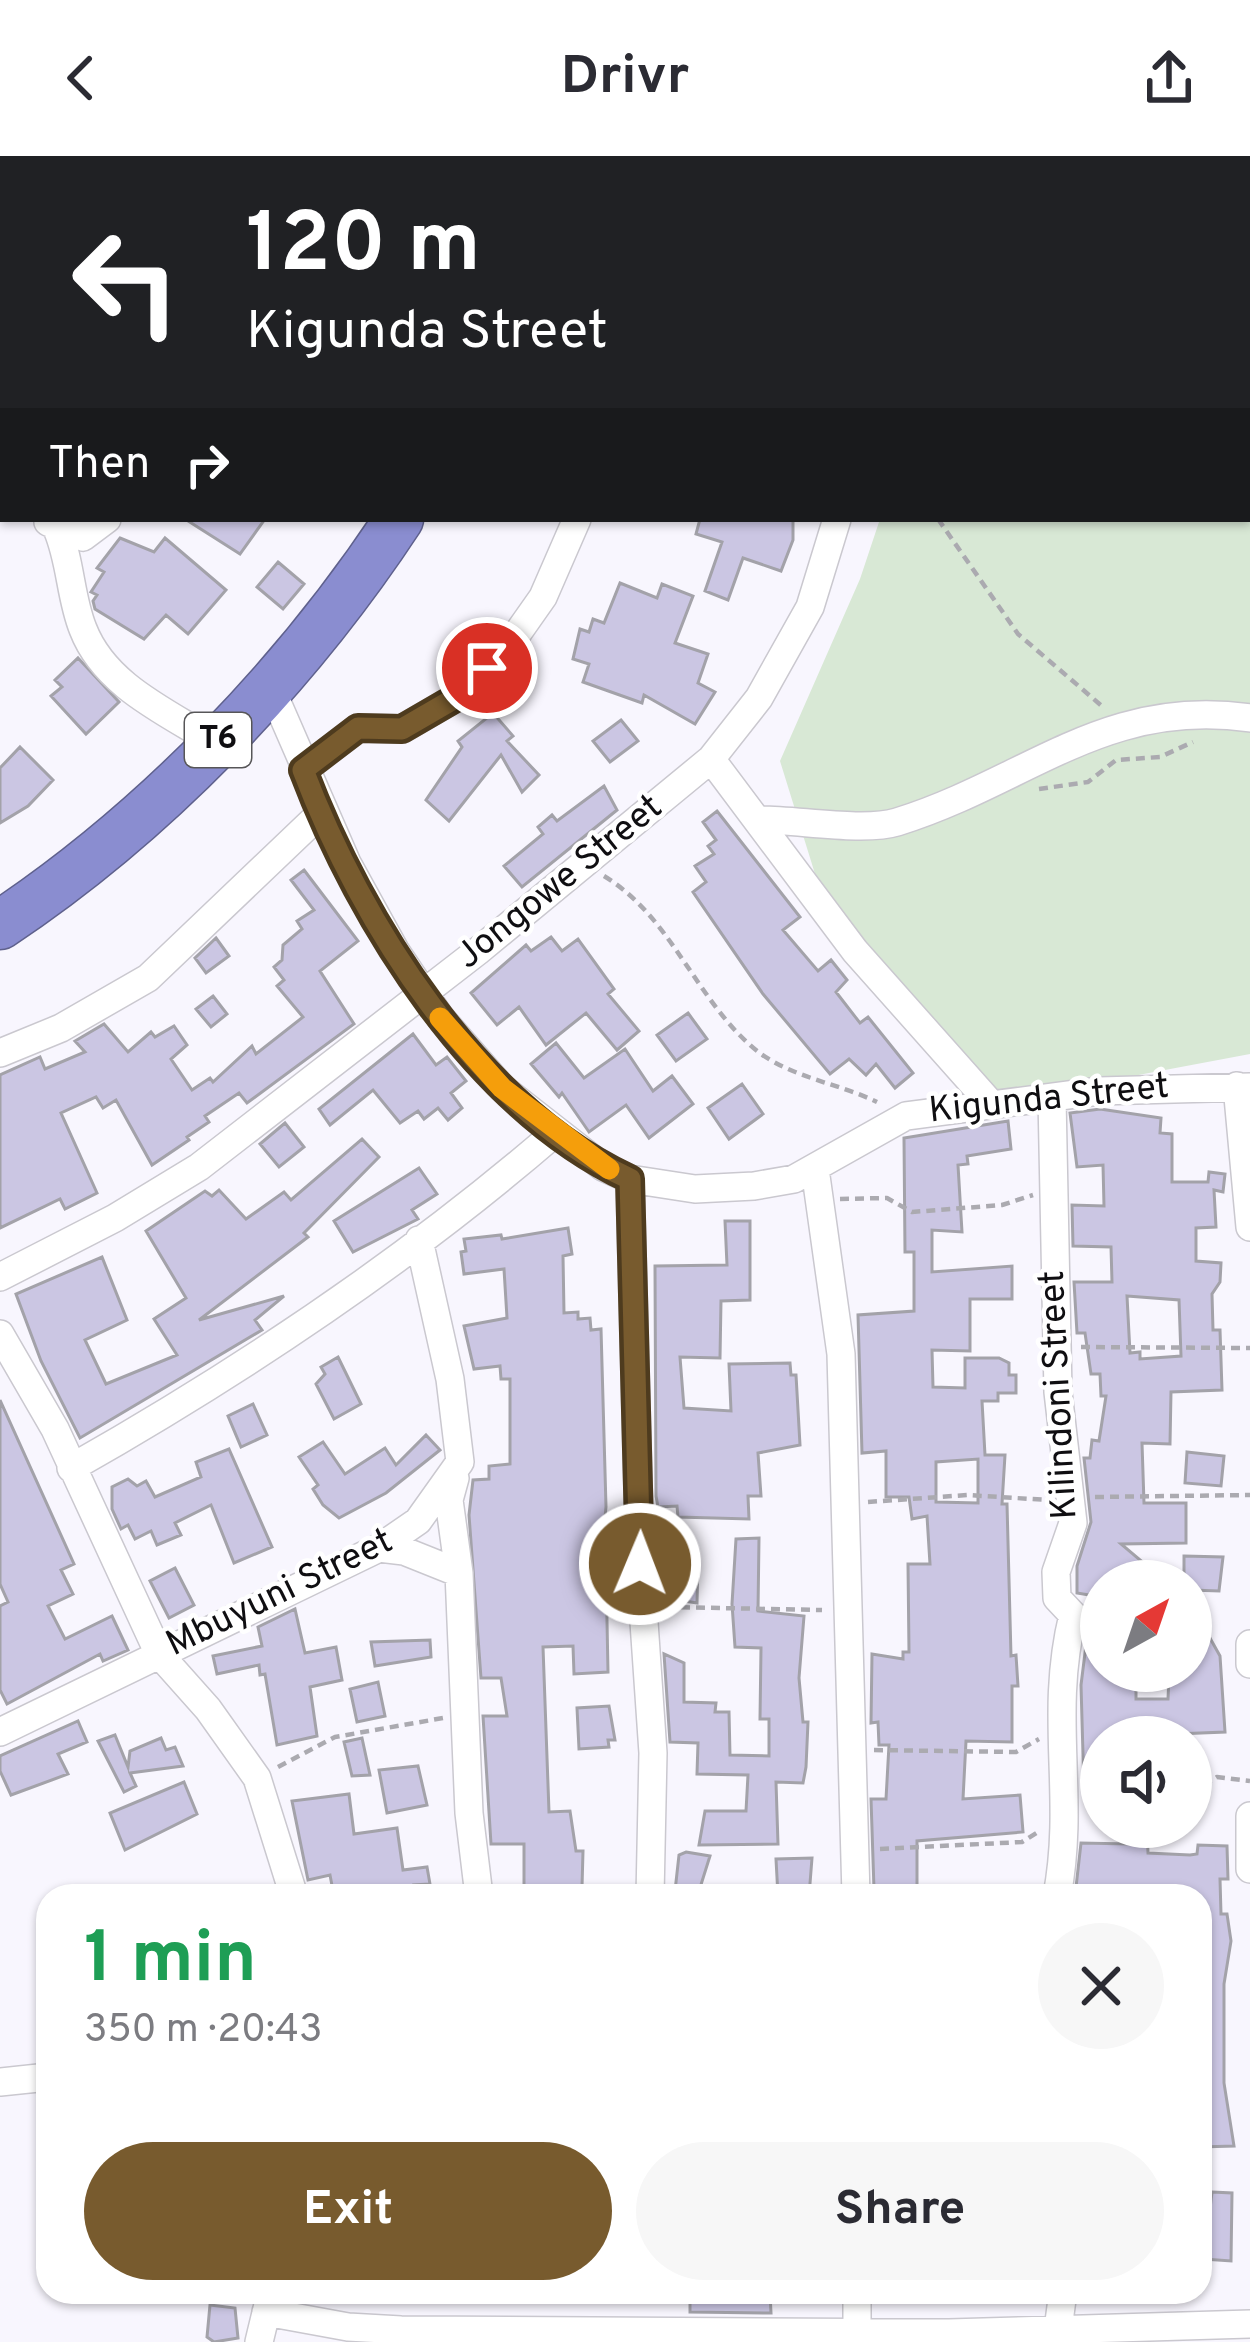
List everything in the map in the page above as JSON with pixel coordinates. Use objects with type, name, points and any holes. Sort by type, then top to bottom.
[{"type":"highway","name":"T6","points":[[0,926],[98,850],[216,743],[397,522]]},
{"type":"street","points":[[51,524],[69,536],[92,536],[104,522]]},
{"type":"street","points":[[303,770],[358,728],[402,729],[464,693],[510,644],[543,597],[577,522]]},
{"type":"street","name":"Jongowe Street","points":[[0,1276],[199,1167],[424,993],[711,759],[759,698],[801,623],[836,522]]},
{"type":"street","points":[[51,524],[82,628],[101,661],[130,690],[216,743]]},
{"type":"street","name":"Kigunda Street","points":[[269,683],[322,812],[394,950],[424,993],[502,1088],[556,1132],[630,1179],[695,1190],[754,1186],[815,1169],[854,1141],[906,1116],[1187,1085],[1244,1086]]},
{"type":"street","points":[[760,820],[827,820],[865,827],[893,823],[1006,777],[1055,748],[1125,723],[1180,713],[1237,716]]},
{"type":"street","points":[[711,759],[855,952],[991,1104]]},
{"type":"street","points":[[0,1053],[61,1028],[148,979],[322,812]]},
{"type":"street","points":[[1244,1086],[1250,1227]]},
{"type":"street","name":"Kilindoni Street","points":[[1052,1098],[1050,1189],[1073,1523],[1056,1572],[1057,1598],[1073,1615],[1060,1667],[1058,1730],[1067,1812],[1058,1884]]},
{"type":"street","points":[[71,1468],[251,1364],[556,1132]]},
{"type":"street","points":[[815,1169],[841,1354],[855,1884]]},
{"type":"street","points":[[630,1179],[642,1606],[653,1753],[650,1884]]},
{"type":"street","points":[[418,1240],[450,1379],[460,1462],[449,1500],[458,1573],[477,1884]]},
{"type":"street","points":[[0,1334],[56,1429],[159,1654],[208,1709],[257,1778],[290,1884]]},
{"type":"street","name":"Mbuyuni Street","points":[[0,1732],[379,1549],[418,1521],[460,1462]]},
{"type":"street","points":[[379,1549],[404,1551],[458,1573]]},
{"type":"street","points":[[1250,1644],[1250,1664]]},
{"type":"street","points":[[1250,1816],[1250,1869]]},
{"type":"street","points":[[0,2081],[36,2078]]},
{"type":"street","points":[[259,2342],[268,2304]]},
{"type":"street","points":[[274,2304],[347,2327],[487,2336],[869,2334],[1250,2324]]},
{"type":"street","points":[[860,2304],[869,2334]]},
{"type":"street","points":[[1058,2329],[1061,2304]]},
{"type":"path","points":[[940,522],[1018,634],[1064,679],[1125,723]]},
{"type":"path","points":[[1006,777],[1043,790],[1088,782],[1116,760],[1160,758],[1237,716]]},
{"type":"path","points":[[584,863],[625,889],[650,914],[750,1045],[774,1064],[849,1089],[906,1116]]},
{"type":"path","points":[[820,1202],[887,1198],[912,1212],[1002,1204],[1050,1189]]},
{"type":"path","points":[[1058,1346],[1250,1348]]},
{"type":"path","points":[[845,1502],[1250,1496]]},
{"type":"path","points":[[642,1606],[813,1607],[848,1617]]},
{"type":"path","points":[[257,1778],[335,1737],[465,1717]]},
{"type":"path","points":[[850,1750],[1016,1752],[1058,1730]]},
{"type":"path","points":[[1212,1780],[1250,1781]]},
{"type":"path","points":[[853,1836],[880,1850],[1022,1842],[1067,1812]]},
{"type":"green space","points":[[879,522],[1250,522],[1250,1054],[1000,1101],[820,890],[780,761],[860,579]]},
{"type":"building","points":[[190,522],[263,522],[240,554]]},
{"type":"building","points":[[699,522],[793,522],[793,540],[781,571],[743,558],[728,600],[705,591],[722,542],[696,534]]},
{"type":"building","points":[[120,538],[154,552],[165,538],[226,590],[188,634],[166,615],[144,639],[95,609],[93,601],[97,595],[91,592],[104,572],[97,568]]},
{"type":"building","points":[[278,562],[304,584],[283,609],[257,587]]},
{"type":"building","points":[[620,583],[657,598],[662,584],[693,596],[675,643],[708,654],[698,683],[715,692],[695,724],[644,695],[642,703],[583,682],[589,664],[573,659],[580,629],[589,632],[593,619],[604,623]]},
{"type":"building","points":[[78,658],[119,702],[86,734],[51,696],[62,687],[55,680]]},
{"type":"building","points":[[493,713],[513,736],[507,741],[539,775],[522,792],[501,755],[449,821],[426,800],[462,747],[458,741]]},
{"type":"building","points":[[621,720],[638,741],[610,762],[593,741]]},
{"type":"building","points":[[20,747],[53,780],[28,806],[0,823],[0,768]]},
{"type":"building","points":[[604,786],[617,810],[522,887],[504,866],[543,834],[538,827],[552,815],[557,821]]},
{"type":"building","points":[[717,811],[800,917],[783,930],[818,971],[831,960],[847,980],[836,992],[860,1023],[868,1017],[913,1073],[895,1088],[876,1064],[866,1075],[849,1059],[830,1074],[763,994],[693,892],[706,882],[695,866],[714,854],[708,846],[716,840],[703,822]]},
{"type":"building","points":[[304,870],[358,941],[320,971],[354,1024],[247,1103],[239,1093],[205,1116],[209,1122],[152,1165],[116,1100],[103,1108],[96,1097],[61,1113],[97,1193],[65,1209],[60,1199],[0,1228],[0,1075],[40,1057],[45,1069],[85,1052],[75,1041],[104,1024],[128,1052],[151,1032],[155,1037],[174,1026],[187,1045],[171,1059],[192,1090],[210,1078],[213,1082],[252,1046],[256,1054],[303,1017],[277,986],[284,980],[274,967],[282,960],[283,945],[302,929],[297,921],[314,910],[291,880]]},
{"type":"building","points":[[551,937],[562,951],[578,939],[614,989],[608,994],[639,1031],[617,1050],[586,1013],[546,1045],[519,1007],[497,1025],[471,993],[526,945],[531,951]]},
{"type":"building","points":[[216,938],[229,956],[206,973],[195,958]]},
{"type":"building","points":[[213,996],[227,1014],[211,1027],[196,1009]]},
{"type":"building","points":[[688,1013],[707,1039],[676,1061],[657,1035]]},
{"type":"building","points":[[413,1034],[436,1065],[447,1057],[466,1081],[451,1093],[462,1108],[448,1120],[438,1108],[424,1119],[418,1111],[400,1123],[373,1090],[330,1125],[319,1109]]},
{"type":"building","points":[[556,1043],[584,1078],[625,1049],[653,1091],[672,1076],[693,1104],[649,1138],[626,1105],[589,1132],[562,1093],[559,1097],[531,1064]]},
{"type":"building","points":[[742,1084],[763,1114],[729,1139],[708,1108]]},
{"type":"building","points":[[1100,1109],[1161,1118],[1160,1133],[1172,1134],[1172,1182],[1208,1182],[1209,1172],[1225,1174],[1223,1192],[1214,1190],[1216,1227],[1196,1228],[1196,1261],[1221,1263],[1220,1282],[1212,1294],[1213,1330],[1220,1330],[1222,1390],[1171,1392],[1170,1444],[1142,1443],[1144,1503],[1186,1503],[1186,1543],[1121,1544],[1140,1560],[1080,1560],[1080,1594],[1077,1566],[1091,1522],[1084,1458],[1090,1458],[1092,1440],[1099,1441],[1106,1396],[1101,1396],[1100,1374],[1091,1374],[1085,1333],[1077,1333],[1074,1282],[1112,1282],[1111,1247],[1073,1246],[1072,1205],[1104,1206],[1103,1165],[1077,1167],[1070,1113]],"holes":[[[1127,1296],[1179,1300],[1181,1356],[1140,1359],[1140,1352],[1130,1353]]]},
{"type":"building","points":[[1008,1121],[1011,1149],[967,1156],[968,1164],[958,1165],[962,1232],[932,1230],[932,1272],[1012,1266],[1012,1299],[970,1299],[970,1351],[932,1350],[933,1387],[965,1388],[965,1358],[999,1358],[1009,1363],[1009,1375],[1016,1375],[1016,1393],[998,1393],[998,1401],[982,1401],[985,1455],[1005,1455],[1002,1504],[1007,1504],[1011,1656],[1016,1655],[1018,1686],[1012,1686],[1012,1742],[966,1741],[963,1799],[1020,1795],[1023,1832],[917,1841],[917,1884],[874,1884],[871,1799],[886,1799],[889,1745],[879,1745],[878,1722],[871,1723],[872,1654],[903,1659],[903,1652],[909,1652],[908,1564],[930,1564],[927,1516],[912,1519],[909,1497],[886,1497],[886,1451],[862,1453],[858,1315],[914,1311],[914,1252],[905,1252],[904,1138]],"holes":[[[978,1459],[978,1503],[936,1502],[936,1462]]]},
{"type":"building","points":[[285,1123],[304,1147],[279,1167],[260,1144]]},
{"type":"building","points":[[362,1139],[379,1157],[304,1233],[308,1237],[199,1320],[284,1296],[255,1320],[262,1330],[80,1438],[41,1361],[16,1294],[102,1257],[127,1320],[85,1340],[106,1384],[177,1355],[154,1319],[186,1298],[146,1231],[205,1191],[212,1196],[219,1190],[246,1219],[284,1192],[291,1200]]},
{"type":"building","points":[[419,1168],[437,1194],[412,1210],[418,1219],[353,1252],[334,1221]]},
{"type":"building","points":[[725,1221],[750,1221],[750,1300],[721,1301],[720,1358],[680,1357],[684,1408],[731,1411],[729,1364],[790,1363],[791,1375],[796,1375],[800,1445],[758,1453],[761,1496],[748,1496],[749,1519],[678,1517],[677,1506],[658,1507],[656,1496],[655,1266],[727,1265]]},
{"type":"building","points":[[568,1228],[572,1254],[563,1256],[564,1313],[578,1312],[578,1319],[590,1318],[591,1330],[601,1329],[606,1507],[600,1570],[606,1570],[608,1672],[574,1674],[573,1646],[543,1647],[549,1812],[570,1811],[576,1851],[583,1851],[582,1884],[524,1884],[524,1844],[491,1844],[483,1716],[507,1716],[501,1678],[481,1678],[469,1515],[473,1480],[489,1479],[489,1466],[510,1464],[510,1379],[501,1379],[500,1366],[474,1369],[464,1326],[507,1318],[504,1269],[464,1274],[461,1252],[466,1251],[464,1239],[501,1235],[502,1239]]},
{"type":"building","points":[[338,1357],[361,1404],[334,1419],[316,1384],[325,1374],[321,1367]]},
{"type":"building","points":[[0,1400],[74,1564],[61,1570],[73,1594],[48,1606],[65,1639],[112,1616],[128,1650],[103,1661],[100,1654],[7,1704],[0,1690],[0,1606],[8,1602],[0,1584]]},
{"type":"building","points":[[253,1404],[267,1435],[241,1447],[228,1416]]},
{"type":"building","points":[[426,1435],[440,1450],[386,1493],[339,1518],[323,1505],[313,1489],[318,1485],[299,1457],[323,1442],[345,1474],[385,1448],[396,1465]]},
{"type":"building","points":[[229,1449],[272,1547],[234,1563],[211,1505],[175,1523],[181,1535],[157,1545],[151,1531],[135,1539],[128,1525],[121,1529],[112,1509],[112,1487],[128,1479],[137,1486],[146,1481],[155,1497],[201,1477],[196,1462]]},
{"type":"building","points":[[1187,1452],[1224,1456],[1221,1486],[1185,1483]]},
{"type":"building","points":[[759,1538],[758,1611],[804,1616],[799,1678],[803,1722],[808,1722],[803,1783],[776,1782],[778,1844],[699,1845],[705,1811],[746,1811],[748,1775],[697,1774],[698,1743],[670,1742],[664,1654],[684,1663],[684,1702],[716,1703],[715,1712],[729,1712],[730,1755],[769,1756],[769,1719],[760,1719],[761,1648],[735,1647],[732,1604],[736,1539]]},
{"type":"building","points":[[1184,1556],[1223,1557],[1219,1591],[1212,1591],[1212,1560],[1184,1560]]},
{"type":"building","points":[[671,1561],[698,1562],[697,1603],[665,1598]]},
{"type":"building","points":[[175,1568],[194,1605],[169,1618],[150,1581]]},
{"type":"building","points":[[295,1609],[305,1653],[336,1647],[342,1680],[310,1687],[317,1736],[277,1745],[265,1674],[260,1675],[259,1665],[217,1674],[213,1656],[262,1646],[258,1627]]},
{"type":"building","points":[[430,1640],[431,1657],[375,1666],[371,1642]]},
{"type":"building","points":[[1212,1642],[1220,1656],[1225,1732],[1212,1733],[1212,1716],[1082,1716],[1081,1692],[1136,1692],[1136,1699],[1168,1699],[1168,1692],[1212,1692]]},
{"type":"building","points":[[378,1682],[385,1716],[357,1722],[350,1689]]},
{"type":"building","points":[[609,1706],[615,1740],[608,1740],[609,1747],[579,1749],[577,1708]]},
{"type":"building","points":[[78,1721],[87,1742],[58,1754],[68,1774],[11,1795],[0,1771],[0,1756]]},
{"type":"building","points":[[115,1735],[128,1767],[130,1751],[161,1738],[166,1750],[175,1747],[183,1766],[130,1773],[136,1786],[124,1792],[98,1741]]},
{"type":"building","points":[[362,1738],[370,1775],[352,1776],[344,1742]]},
{"type":"building","points":[[418,1766],[427,1805],[387,1813],[379,1770]]},
{"type":"building","points":[[184,1782],[197,1814],[125,1850],[110,1813]]},
{"type":"building","points":[[349,1794],[354,1834],[397,1828],[403,1870],[427,1867],[430,1884],[332,1884],[330,1875],[308,1880],[292,1801]]},
{"type":"building","points":[[1227,1846],[1228,1879],[1220,1879],[1221,1914],[1227,1914],[1231,1941],[1224,1984],[1224,2083],[1234,2146],[1212,2147],[1212,1884],[1076,1884],[1080,1848],[1148,1848],[1148,1853],[1190,1855],[1197,1854],[1198,1848]]},
{"type":"building","points":[[679,1855],[710,1856],[701,1884],[676,1884]]},
{"type":"building","points":[[812,1858],[810,1884],[777,1884],[776,1859]]},
{"type":"building","points":[[1212,2192],[1232,2193],[1231,2261],[1212,2260]]},
{"type":"building","points":[[690,2304],[771,2304],[771,2313],[690,2312]]},
{"type":"building","points":[[210,2305],[235,2308],[238,2338],[214,2342],[207,2337]]},
{"type":"slow traffic","points":[[440,1018],[502,1088],[609,1169]]},
{"type":"route","points":[[487,668],[464,693],[402,729],[358,728],[303,770],[394,950],[440,1017],[502,1088],[603,1167],[630,1179],[640,1564]]}]
